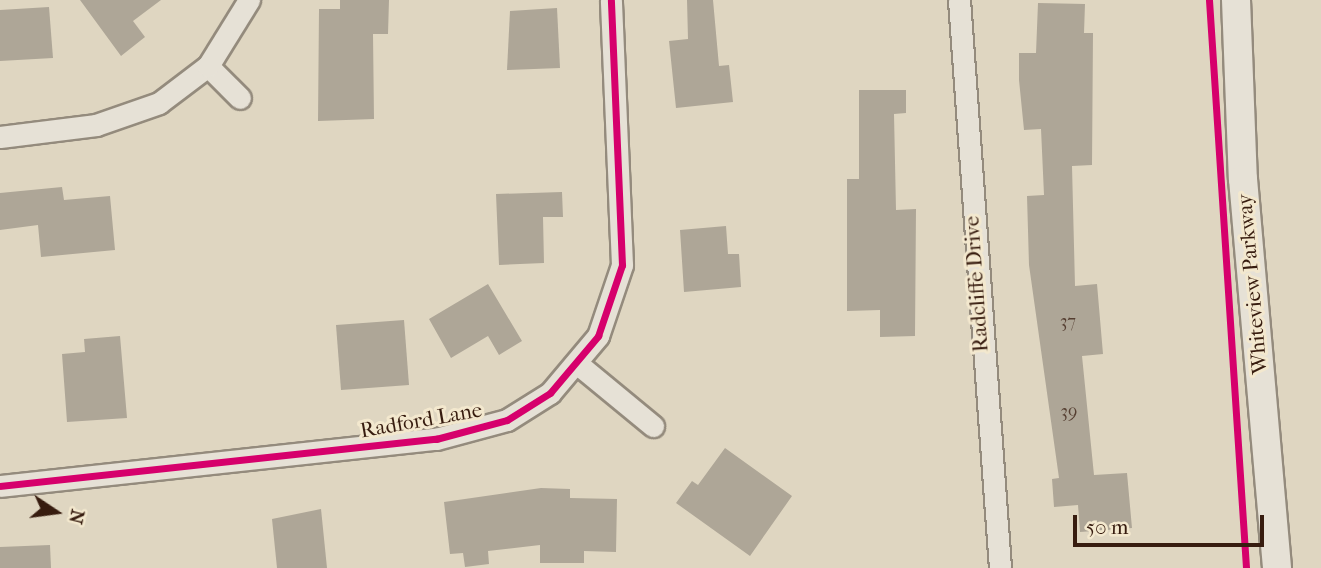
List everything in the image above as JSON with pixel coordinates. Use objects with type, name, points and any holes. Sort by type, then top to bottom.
[{"type":"street","points":[[0,137],[96,125],[140,113],[176,94],[208,66],[249,0]]},
{"type":"street","name":"Radford Lane","points":[[0,486],[454,436],[522,412],[579,365],[607,319],[624,248],[611,0]]},
{"type":"street","name":"Radcliffe Drive","points":[[959,0],[1000,568]]},
{"type":"street","name":"Whiteview Parkway","points":[[1236,0],[1245,206],[1276,568]]},
{"type":"street","points":[[208,66],[240,98]]},
{"type":"street","points":[[579,365],[653,426]]},
{"type":"building","points":[[80,0],[161,0],[133,21],[145,37],[121,56]]},
{"type":"building","points":[[340,0],[389,0],[388,34],[373,34],[374,119],[318,121],[319,9],[340,9]]},
{"type":"building","points":[[687,0],[713,0],[719,66],[729,65],[733,102],[676,108],[669,41],[688,39]]},
{"type":"building","points":[[1038,3],[1085,4],[1084,33],[1093,33],[1092,165],[1072,166],[1075,286],[1097,284],[1103,354],[1082,356],[1094,475],[1127,473],[1132,528],[1080,532],[1078,505],[1054,507],[1052,479],[1059,478],[1029,265],[1027,196],[1044,195],[1041,129],[1024,130],[1019,80],[1019,53],[1036,53]]},
{"type":"building","points":[[49,7],[53,58],[0,61],[0,10]]},
{"type":"building","points":[[557,8],[560,68],[507,70],[510,11]]},
{"type":"building","points":[[859,90],[906,90],[906,113],[894,114],[896,210],[916,209],[915,336],[880,337],[880,310],[847,311],[847,179],[859,179]]},
{"type":"building","points":[[62,187],[64,200],[110,196],[115,250],[41,257],[38,225],[0,230],[0,193]]},
{"type":"building","points":[[562,192],[563,217],[543,217],[544,263],[499,265],[496,194]]},
{"type":"building","points":[[726,226],[728,254],[739,254],[741,287],[684,292],[680,230]]},
{"type":"building","points":[[488,284],[522,341],[499,355],[488,336],[451,358],[429,319]]},
{"type":"building","points":[[404,320],[409,385],[341,390],[336,325]]},
{"type":"building","points":[[120,336],[127,418],[67,422],[62,354],[85,352],[84,339]]},
{"type":"building","points":[[725,448],[792,496],[750,556],[676,503],[692,481],[698,485]]},
{"type":"building","points":[[541,488],[570,489],[570,498],[617,499],[616,552],[584,551],[584,563],[540,563],[540,545],[488,551],[489,564],[465,567],[463,553],[450,554],[444,502]]},
{"type":"building","points":[[321,509],[327,568],[277,568],[272,519]]},
{"type":"building","points":[[50,545],[51,568],[0,568],[0,547]]},
{"type":"cycle path","points":[[0,486],[436,439],[507,420],[550,393],[598,336],[622,265],[611,0]]},
{"type":"cycle path","points":[[1209,0],[1246,568]]}]
